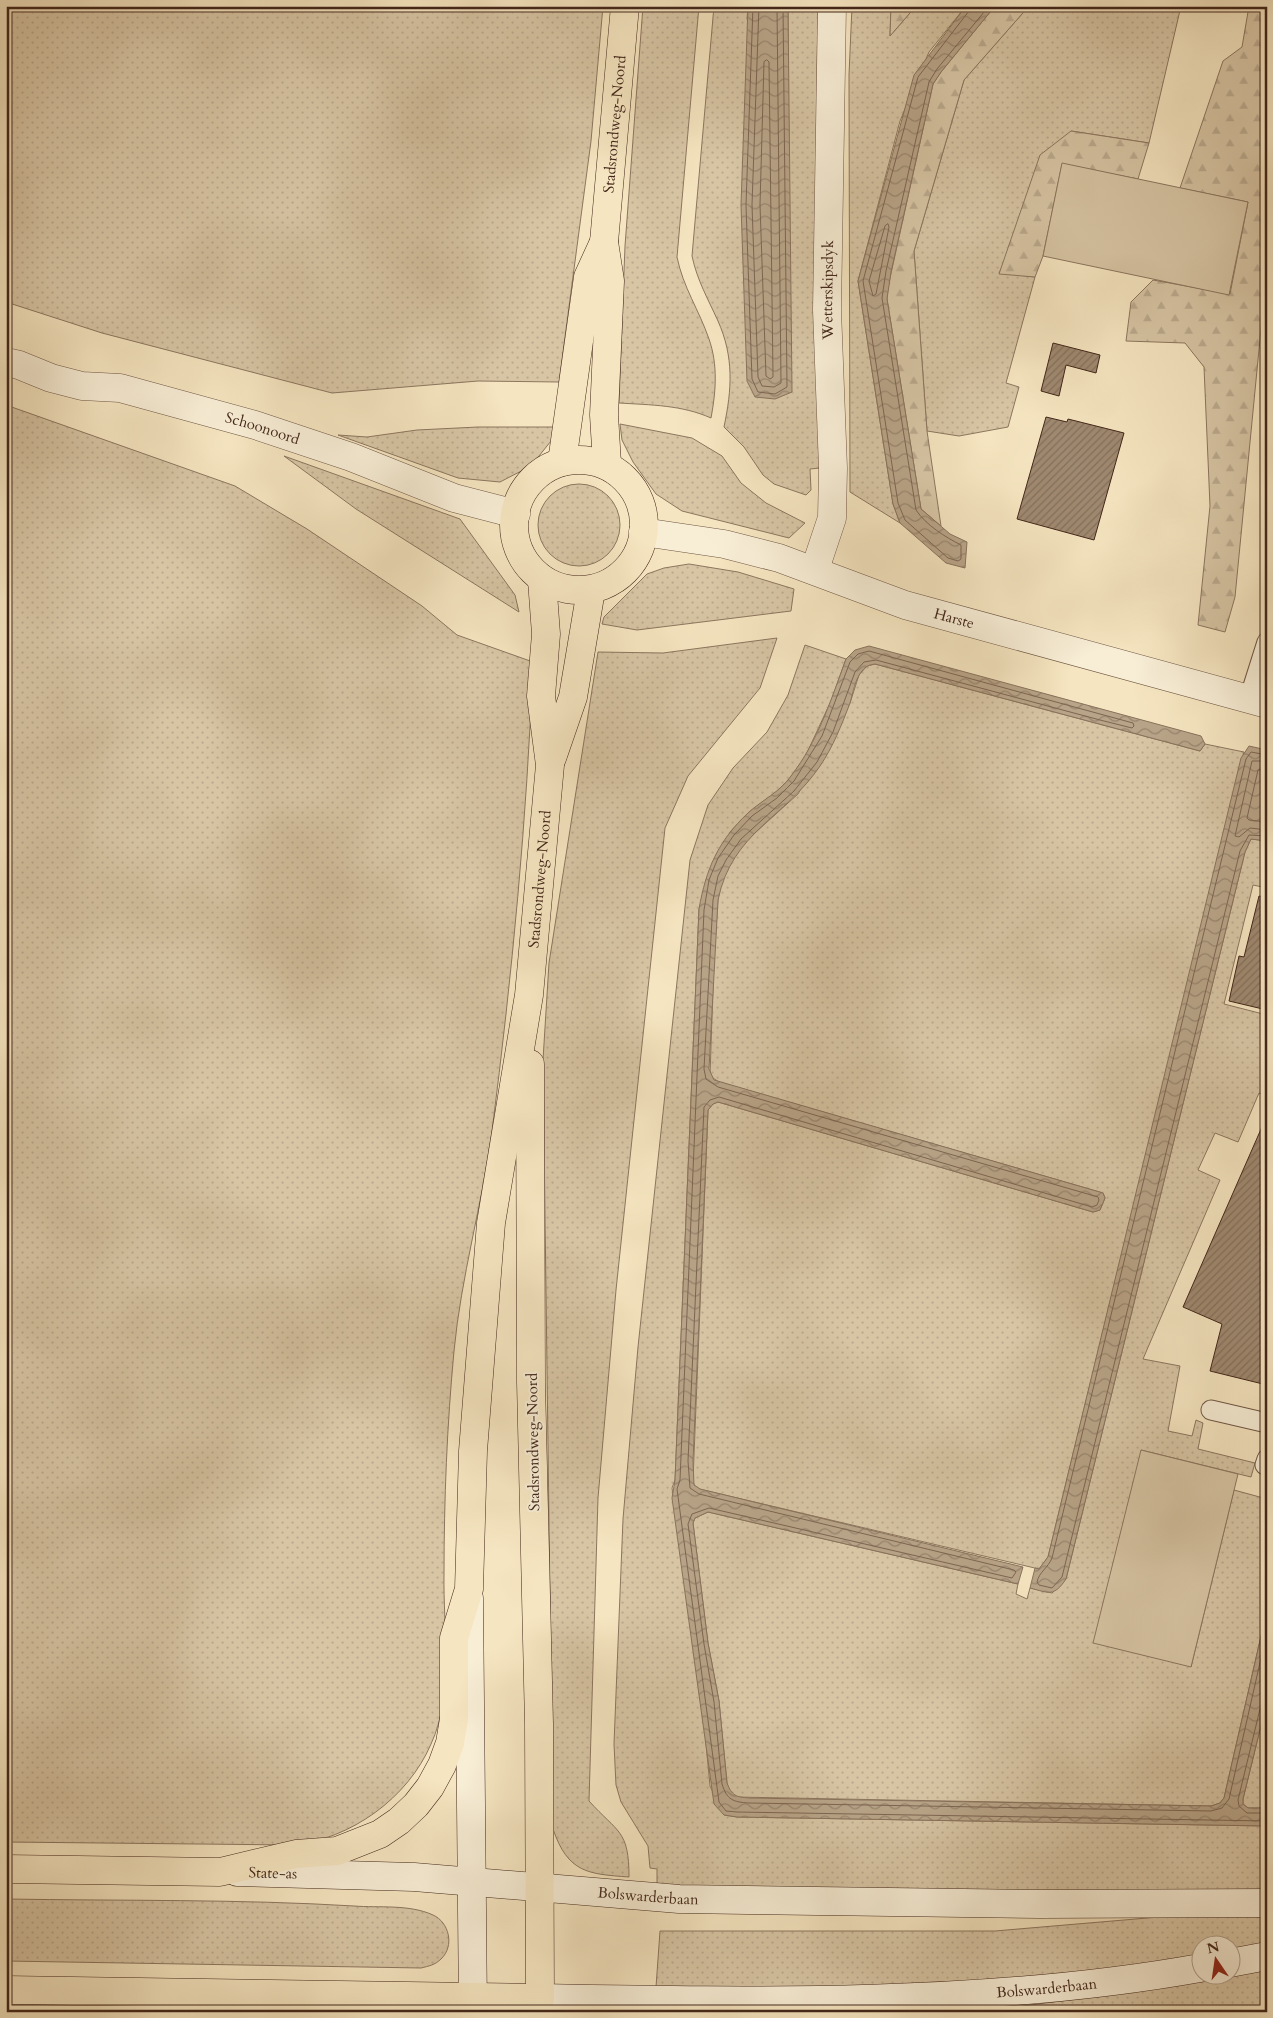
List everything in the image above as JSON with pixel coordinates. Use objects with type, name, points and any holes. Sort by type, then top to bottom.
[{"type":"main road","name":"Stadsrondweg-Noord","points":[[607,464],[604,416],[610,281],[604,242],[625,6]]},
{"type":"main road","name":"Wetterskipsdyk","points":[[815,569],[832,518],[833,468],[827,310],[832,6]]},
{"type":"main road","name":"Stadsrondweg-Noord","points":[[562,462],[588,277],[604,242]]},
{"type":"main road","name":"Schoonoord","points":[[6,362],[19,365],[51,378],[82,386],[120,388],[255,425],[351,457],[454,498],[516,514]]},
{"type":"main road","points":[[586,460],[607,464],[634,488],[640,501],[643,532],[638,552],[622,577],[591,590],[560,590],[542,580],[530,568],[520,553],[516,535],[516,514],[520,498],[544,470],[562,462],[586,460]]},
{"type":"main road","name":"Harste","points":[[643,532],[724,544],[815,569],[905,605],[1258,701]]},
{"type":"main road","name":"Stadsrondweg-Noord","points":[[473,2004],[469,1589],[473,1451],[490,1223],[529,995],[550,765],[541,696],[546,634],[542,580]]},
{"type":"main road","name":"Stadsrondweg-Noord","points":[[550,765],[573,697],[591,590]]},
{"type":"main road","name":"Stadsrondweg-Noord","points":[[529,995],[531,1382],[540,1888],[540,2005]]},
{"type":"main road","points":[[220,1872],[296,1854],[337,1851],[359,1844],[380,1834],[416,1805],[430,1787],[442,1765],[450,1743],[454,1718],[454,1638],[469,1589]]},
{"type":"main road","name":"State-as","points":[[6,1869],[414,1877],[540,1888]]},
{"type":"main road","name":"Bolswarderbaan","points":[[540,1888],[679,1899],[1056,1904],[1267,1903]]},
{"type":"main road","points":[[1240,1961],[1267,1956]]},
{"type":"main road","name":"Bolswarderbaan","points":[[473,2004],[540,2005],[661,2000],[958,1995],[1150,1977],[1190,1970]]},
{"type":"main road","points":[[6,1990],[473,2004]]},
{"type":"main road","points":[[93,1992],[152,2010],[231,2012]]},
{"type":"lane","points":[[1258,701],[1267,642]]},
{"type":"lane","points":[[1211,1410],[1267,1423]]},
{"type":"green space","points":[[6,6],[603,6],[591,141],[559,382],[478,381],[332,393],[102,333],[6,302]]},
{"type":"green space","points":[[643,6],[699,6],[677,257],[683,278],[712,349],[715,378],[711,418],[678,408],[619,403],[625,246]]},
{"type":"green space","points":[[714,6],[748,6],[747,19],[788,96],[788,6],[818,6],[814,310],[820,468],[810,469],[811,490],[806,495],[774,484],[763,475],[744,447],[724,427],[730,386],[727,347],[718,321],[700,281],[692,256]]},
{"type":"green space","points":[[852,6],[891,6],[890,36],[916,6],[966,6],[929,52],[900,121],[858,281],[893,504],[900,523],[850,492],[849,75]]},
{"type":"green space","points":[[891,6],[916,6],[890,36]]},
{"type":"green space","points":[[995,6],[1029,6],[964,80],[914,251],[927,431],[941,526],[921,509],[887,299],[888,287],[933,84]]},
{"type":"green space","points":[[1029,6],[1181,6],[1149,143],[1071,131],[999,273],[1035,277],[1006,383],[1019,387],[1008,427],[959,436],[927,431],[914,251],[964,80]]},
{"type":"green space","points":[[1249,6],[1267,6],[1267,267],[1235,597],[1225,632],[1198,625],[1210,506],[1204,367],[1185,343],[1126,341],[1131,302],[1153,280],[1230,294],[1248,202],[1180,188],[1223,61],[1242,47]]},
{"type":"green space","points":[[1071,131],[1149,143],[1138,179],[1062,164],[1043,256],[1035,277],[999,274],[1040,155]]},
{"type":"green space","points":[[1062,163],[1248,202],[1229,295],[1043,256]]},
{"type":"green space","points":[[6,405],[235,486],[307,529],[422,606],[457,635],[533,662],[523,838],[506,1014],[488,1159],[461,1296],[454,1351],[445,1490],[446,1660],[443,1704],[431,1744],[421,1764],[408,1782],[393,1798],[356,1825],[315,1841],[293,1845],[6,1842]]},
{"type":"green space","points":[[620,424],[692,438],[722,456],[741,483],[766,503],[805,523],[789,538],[682,511],[656,494],[633,462],[622,440]]},
{"type":"green space","points":[[478,427],[558,427],[555,436],[531,466],[500,482],[458,478],[338,435],[367,437],[417,430]]},
{"type":"green space","points":[[284,456],[460,519],[515,595],[519,612],[356,509]]},
{"type":"green space","points":[[579,484],[595,487],[608,496],[617,509],[620,525],[617,541],[608,554],[595,563],[579,566],[563,563],[550,554],[541,541],[538,525],[541,509],[550,496],[563,487]]},
{"type":"green space","points":[[689,564],[738,572],[794,589],[791,611],[637,630],[602,624],[604,617],[647,574],[664,568]]},
{"type":"green space","points":[[777,638],[760,688],[688,776],[665,828],[616,1290],[598,1498],[589,1801],[620,1833],[627,1850],[629,1877],[602,1874],[591,1872],[573,1863],[565,1855],[553,1829],[543,1060],[549,963],[598,652],[663,653]]},
{"type":"green space","points":[[805,645],[846,659],[831,701],[805,757],[790,778],[774,794],[749,812],[730,832],[699,909],[675,1480],[672,1488],[704,1722],[710,1786],[724,1815],[737,1817],[1267,1826],[1267,1897],[657,1891],[657,1869],[650,1868],[648,1846],[621,1802],[616,1785],[614,1744],[623,1519],[638,1347],[690,860],[708,805],[733,768],[767,732],[788,695]]},
{"type":"green space","points":[[875,664],[1200,751],[1205,744],[1244,752],[1048,1557],[1039,1569],[699,1489],[694,1485],[693,1480],[708,1110],[713,1104],[718,1102],[1093,1212],[1100,1210],[1105,1198],[1103,1193],[719,1082],[710,1076],[714,957],[718,900],[722,879],[730,862],[745,842],[798,794],[850,703],[859,675],[867,666]]},
{"type":"green space","points":[[1251,839],[1267,841],[1267,888],[1253,885],[1224,1004],[1267,1015],[1267,1096],[1259,1093],[1238,1142],[1215,1133],[1198,1170],[1220,1180],[1143,1359],[1180,1366],[1168,1431],[1192,1436],[1196,1420],[1203,1423],[1198,1449],[1255,1463],[1251,1477],[1141,1450],[1191,1667],[1234,1490],[1267,1499],[1267,1610],[1224,1798],[1220,1803],[1211,1806],[735,1797],[730,1792],[727,1783],[719,1701],[708,1643],[693,1523],[695,1518],[708,1512],[1018,1584],[1016,1594],[1027,1599],[1030,1588],[1052,1593],[1066,1579],[1245,852]]},
{"type":"green space","points":[[1141,1450],[1238,1474],[1191,1667],[1093,1643]]},
{"type":"green space","points":[[1267,1701],[1267,1808],[1248,1808],[1243,1804],[1243,1799]]},
{"type":"green space","points":[[6,1899],[224,1901],[394,1907],[414,1909],[439,1918],[446,1929],[449,1941],[448,1948],[441,1959],[434,1964],[421,1968],[6,1961]]},
{"type":"green space","points":[[1171,1916],[1267,1916],[1267,1946],[1240,1952],[1240,1936],[1190,1936],[1190,1960],[1110,1972],[877,1987],[656,1987],[660,1931],[995,1931]]},
{"type":"green space","points":[[1267,1965],[1267,2012],[650,2012],[992,2010],[1130,1992],[1190,1980],[1190,1986],[1240,1986],[1240,1973]]},
{"type":"water","points":[[748,6],[788,6],[792,392],[775,399],[755,397],[747,381],[741,205]]},
{"type":"water","points":[[966,6],[995,6],[933,84],[891,272],[887,299],[921,509],[950,534],[967,542],[965,568],[946,563],[900,523],[893,504],[858,281],[914,75]]},
{"type":"water","points":[[869,646],[1201,736],[1205,744],[1200,751],[875,664],[871,665],[863,669],[860,674],[840,727],[820,766],[806,784],[747,841],[725,877],[718,900],[709,1069],[714,1080],[1103,1193],[1105,1198],[1100,1210],[1093,1212],[718,1102],[713,1104],[708,1110],[693,1461],[694,1485],[700,1489],[1023,1567],[1018,1584],[708,1512],[695,1518],[693,1523],[708,1643],[719,1701],[727,1783],[735,1795],[749,1798],[1211,1806],[1220,1803],[1224,1798],[1267,1610],[1267,1701],[1243,1804],[1248,1808],[1267,1808],[1267,1826],[737,1817],[724,1815],[714,1804],[672,1498],[675,1480],[699,909],[705,881],[721,845],[748,813],[787,782],[809,749],[829,705],[846,659],[855,650]]},
{"type":"water","points":[[1249,746],[1267,750],[1267,841],[1251,839],[1245,852],[1066,1579],[1058,1589],[1051,1592],[1030,1588],[1035,1568],[1039,1569],[1048,1557],[1241,758]]},
{"type":"building","points":[[1053,343],[1100,355],[1096,373],[1066,365],[1059,396],[1041,391]]},
{"type":"building","points":[[1046,417],[1067,422],[1068,419],[1124,433],[1094,540],[1017,519]]},
{"type":"building","points":[[1259,896],[1267,898],[1267,1010],[1229,1001],[1239,956],[1244,957]]},
{"type":"building","points":[[1265,1120],[1267,1121],[1267,1385],[1210,1371],[1222,1324],[1183,1307]]}]
